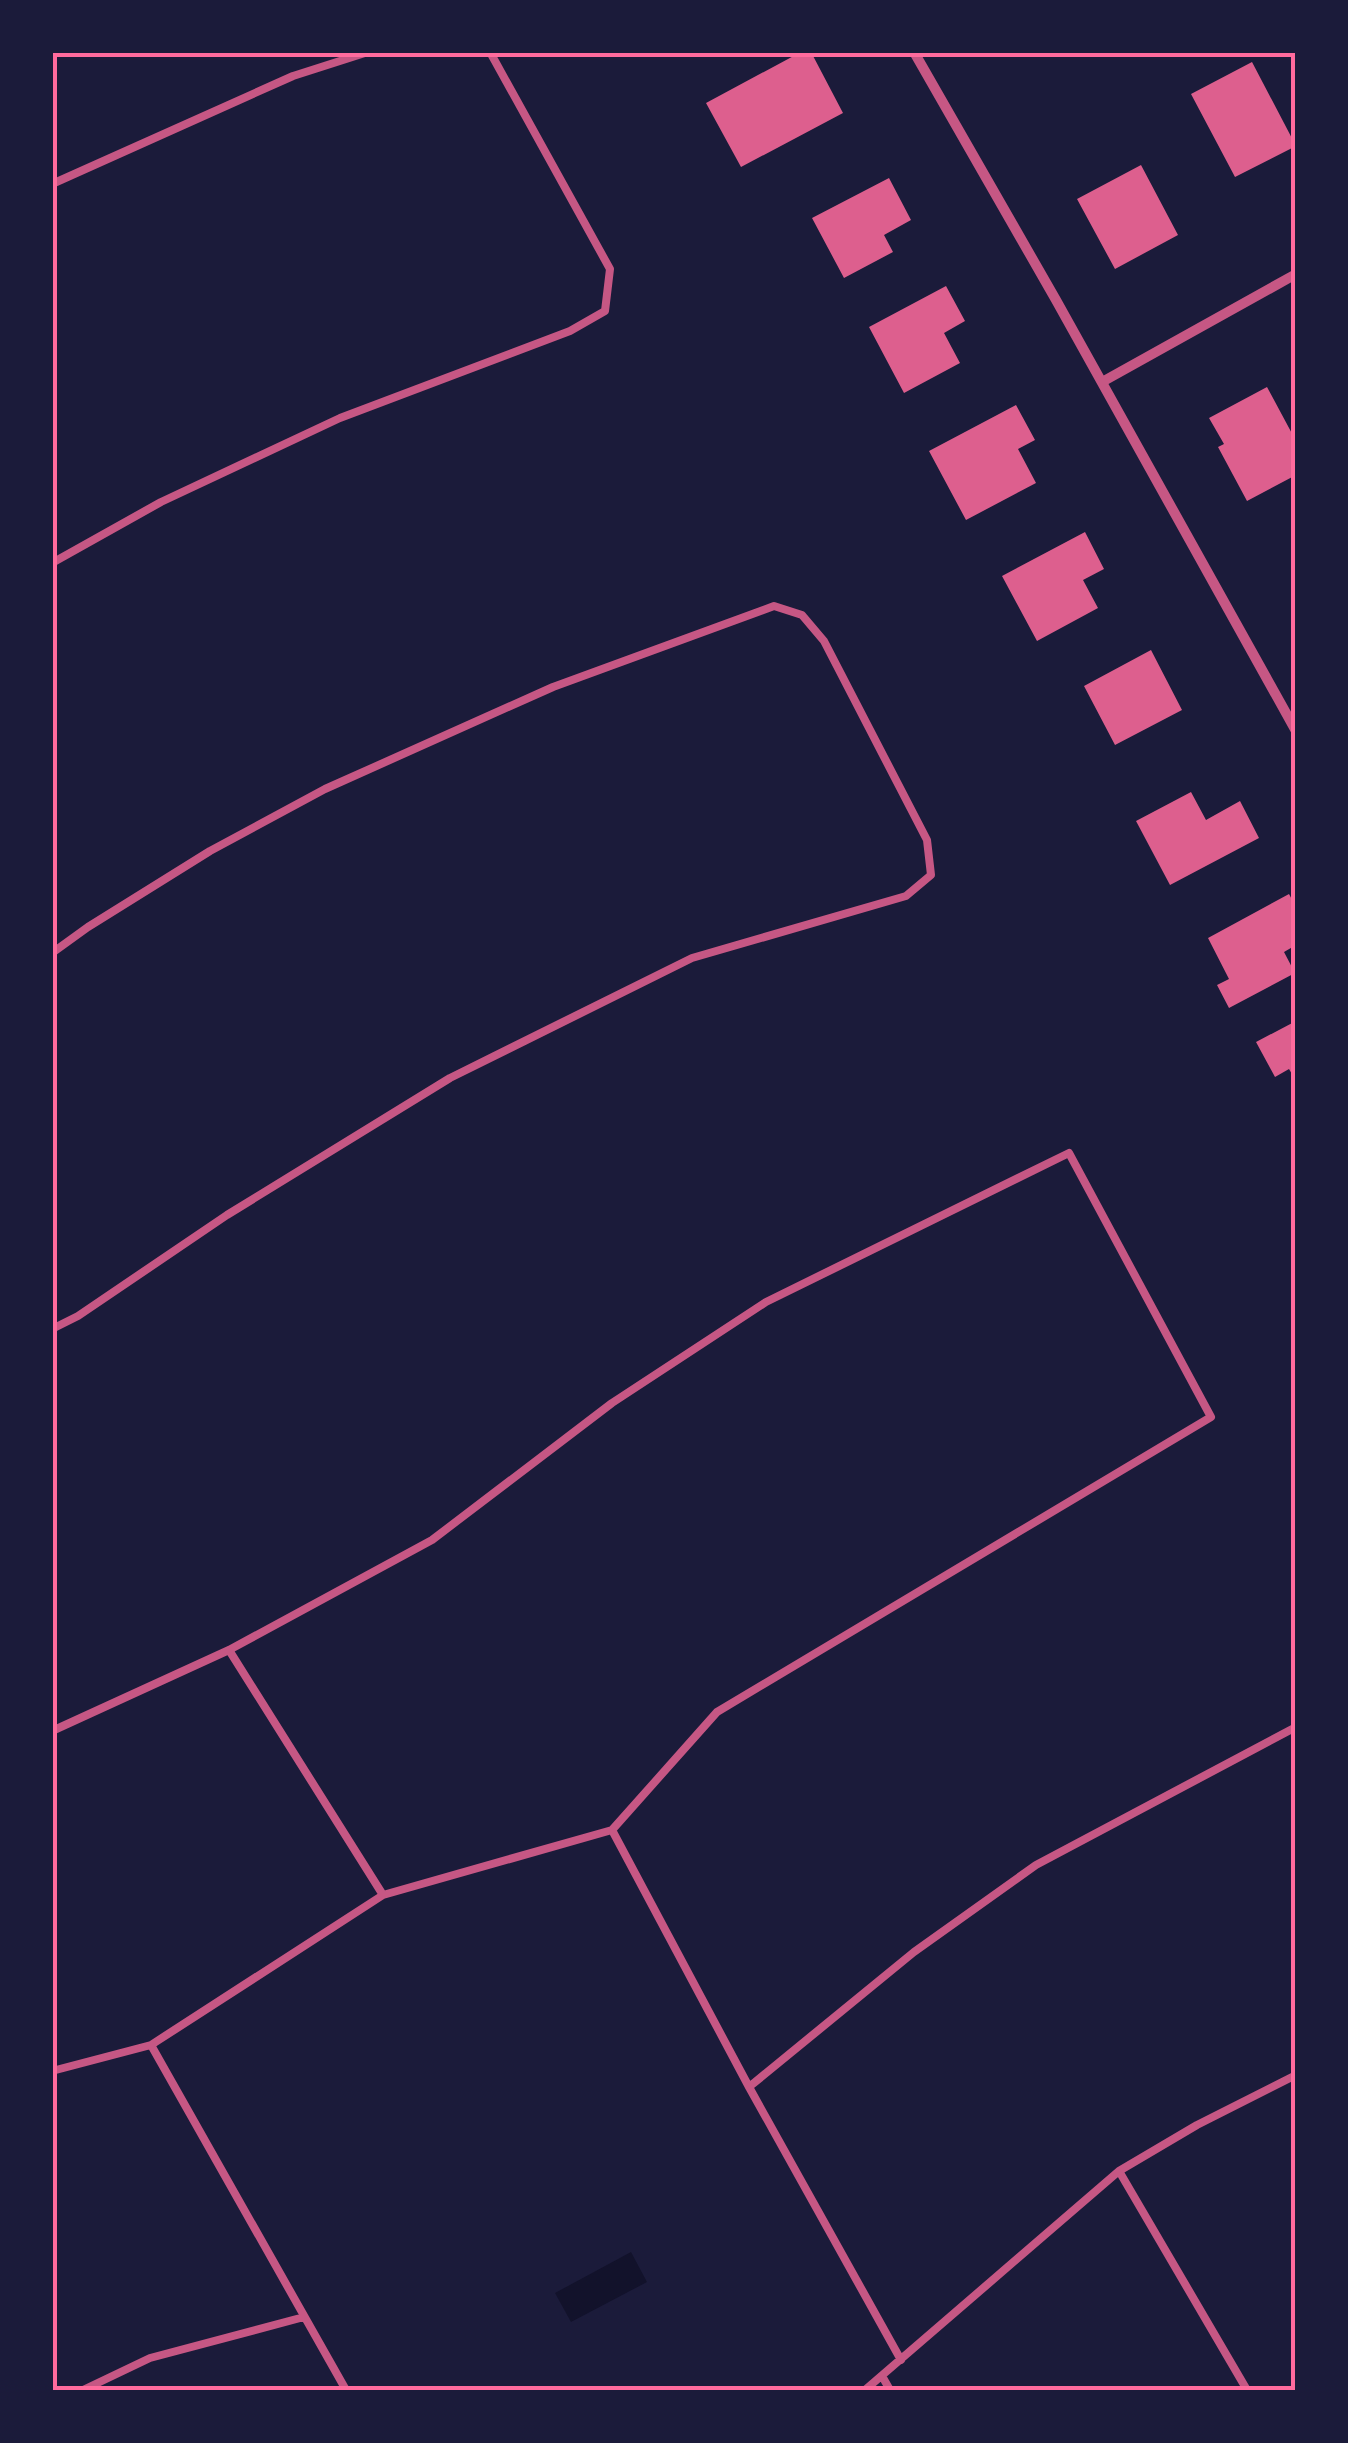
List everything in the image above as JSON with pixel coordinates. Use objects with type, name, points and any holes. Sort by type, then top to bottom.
[{"type":"street","points":[[914,52],[1296,731]]},
{"type":"street","points":[[1102,382],[1296,274]]},
{"type":"lane","points":[[52,184],[293,76],[368,52]]},
{"type":"lane","points":[[52,563],[161,502],[340,418],[570,331],[605,311],[610,269],[490,52]]},
{"type":"lane","points":[[52,954],[210,851],[325,789],[553,686],[774,606],[802,616],[824,641],[927,840],[931,875],[906,896],[692,958],[450,1078],[227,1215],[52,1330]]},
{"type":"lane","points":[[52,1731],[229,1650],[432,1540],[612,1403],[766,1302],[1069,1153],[1212,1417],[717,1712],[612,1830],[383,1895],[151,2045],[52,2071]]},
{"type":"lane","points":[[229,1650],[383,1895]]},
{"type":"lane","points":[[749,2087],[914,1952],[1036,1866],[1296,1727]]},
{"type":"lane","points":[[612,1830],[901,2360]]},
{"type":"lane","points":[[151,2045],[346,2390]]},
{"type":"lane","points":[[864,2390],[1119,2170],[1296,2075]]},
{"type":"lane","points":[[1119,2170],[1248,2390]]},
{"type":"lane","points":[[84,2390],[150,2358],[304,2317]]},
{"type":"lane","points":[[882,2376],[890,2390]]},
{"type":"shaded area","points":[[631,2252],[647,2282],[571,2322],[555,2293]]},
{"type":"building","points":[[801,52],[811,52],[843,113],[741,167],[706,103]]},
{"type":"building","points":[[1252,62],[1296,146],[1235,177],[1191,94]]},
{"type":"building","points":[[1141,165],[1178,235],[1115,269],[1077,199]]},
{"type":"building","points":[[889,178],[911,220],[884,235],[893,252],[844,278],[812,218]]},
{"type":"building","points":[[946,286],[965,321],[944,333],[960,363],[904,393],[869,327]]},
{"type":"building","points":[[1267,387],[1296,441],[1296,475],[1247,501],[1218,447],[1224,444],[1209,418]]},
{"type":"building","points":[[1016,405],[1035,440],[1018,449],[1036,483],[966,520],[929,451]]},
{"type":"building","points":[[1085,532],[1104,569],[1083,580],[1098,608],[1037,641],[1002,576]]},
{"type":"building","points":[[1151,650],[1182,710],[1115,745],[1084,686]]},
{"type":"building","points":[[1191,792],[1206,820],[1240,801],[1259,838],[1170,885],[1136,821]]},
{"type":"building","points":[[1289,894],[1296,907],[1296,945],[1284,952],[1295,973],[1229,1008],[1217,985],[1229,979],[1208,938]]},
{"type":"building","points":[[1296,1021],[1296,1081],[1289,1069],[1275,1077],[1256,1042]]}]
